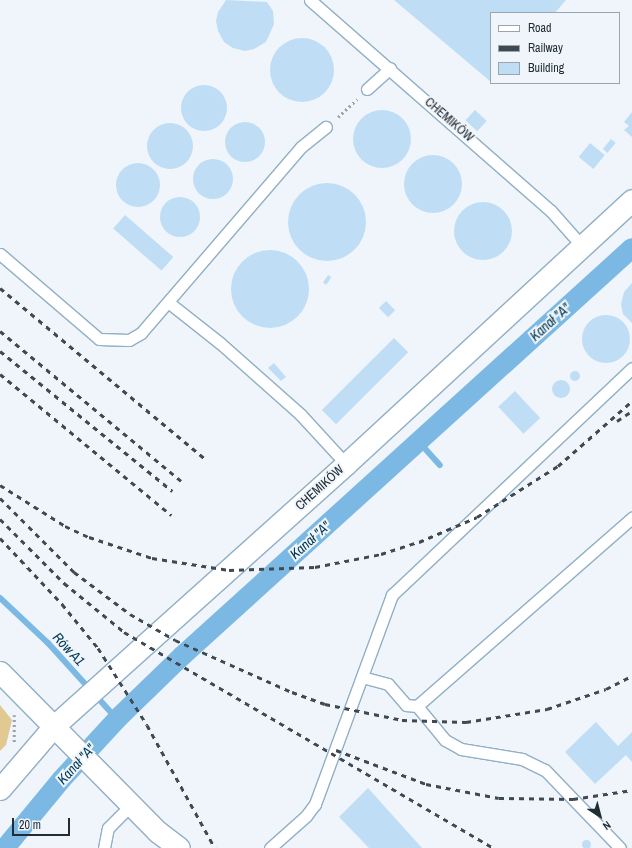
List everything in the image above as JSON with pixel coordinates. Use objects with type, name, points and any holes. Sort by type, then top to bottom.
[{"type":"street","name":"CHEMIKÓW","points":[[0,789],[54,726],[346,464],[632,200]]},
{"type":"street","points":[[0,672],[158,832],[179,848]]},
{"type":"lane","name":"CHEMIKÓW","points":[[310,0],[390,68],[551,211],[582,246]]},
{"type":"lane","points":[[367,90],[390,68]]},
{"type":"lane","points":[[0,254],[99,338],[129,340],[141,333],[301,147],[326,126]]},
{"type":"lane","points":[[168,302],[220,343],[301,415],[346,464]]},
{"type":"lane","points":[[270,848],[306,816],[315,804],[392,595],[632,368]]},
{"type":"lane","points":[[417,706],[632,518]]},
{"type":"lane","points":[[362,677],[388,684],[406,705],[417,706],[445,740],[461,748],[522,759],[545,770],[620,848]]},
{"type":"lane","points":[[104,848],[108,828],[131,805]]},
{"type":"path","points":[[326,126],[367,90]]},
{"type":"path","points":[[14,746],[14,707],[24,696]]},
{"type":"shaded area","points":[[0,705],[12,720],[6,745],[0,751]]},
{"type":"building","points":[[226,0],[267,2],[273,11],[274,24],[266,42],[254,49],[245,51],[233,48],[224,42],[218,31],[216,21],[218,12]]},
{"type":"building","points":[[394,0],[566,0],[556,12],[490,12],[490,81]]},
{"type":"building","points":[[302,38],[314,40],[325,47],[332,58],[334,70],[332,82],[325,93],[314,100],[302,102],[290,100],[279,93],[272,82],[270,70],[272,58],[279,47],[290,40]]},
{"type":"building","points":[[204,85],[217,89],[223,95],[227,108],[223,121],[217,127],[204,131],[191,127],[185,121],[181,108],[185,95],[191,89]]},
{"type":"building","points":[[376,110],[388,110],[398,114],[407,123],[411,133],[411,145],[403,160],[388,168],[376,168],[366,164],[357,155],[353,145],[353,133],[357,123],[366,114]]},
{"type":"building","points":[[475,110],[487,121],[477,131],[465,120]]},
{"type":"building","points":[[632,112],[632,137],[624,130],[629,126],[624,122]]},
{"type":"building","points":[[249,122],[256,125],[262,131],[265,142],[264,150],[256,159],[249,162],[241,162],[234,159],[226,150],[225,138],[228,131],[237,123]]},
{"type":"building","points":[[170,123],[183,127],[189,133],[193,146],[189,159],[183,165],[170,169],[157,165],[151,159],[147,146],[151,133],[157,127]]},
{"type":"building","points":[[611,139],[616,143],[607,153],[603,149]]},
{"type":"building","points":[[590,143],[605,155],[593,169],[579,157]]},
{"type":"building","points":[[427,155],[439,155],[454,163],[462,178],[462,190],[454,205],[439,213],[427,213],[412,205],[404,190],[404,178],[412,163]]},
{"type":"building","points":[[217,159],[224,162],[230,168],[233,179],[232,187],[224,196],[217,199],[209,199],[202,196],[194,187],[193,175],[196,168],[205,160]]},
{"type":"building","points":[[138,163],[150,167],[156,173],[160,185],[156,197],[150,203],[138,207],[126,203],[120,197],[116,185],[120,173],[126,167]]},
{"type":"building","points":[[327,183],[342,186],[354,195],[363,207],[366,222],[363,237],[354,249],[342,258],[327,261],[312,258],[300,249],[291,237],[288,222],[291,207],[300,195],[312,186]]},
{"type":"building","points":[[184,197],[191,200],[197,206],[200,217],[199,225],[191,234],[184,237],[176,237],[169,234],[161,225],[160,213],[163,206],[172,198]]},
{"type":"building","points":[[477,202],[489,202],[504,210],[512,225],[512,237],[504,252],[489,260],[477,260],[462,252],[454,237],[454,225],[462,210]]},
{"type":"building","points":[[125,215],[173,257],[161,271],[113,229]]},
{"type":"building","points":[[270,250],[285,253],[297,262],[306,274],[309,289],[306,304],[297,316],[285,325],[270,328],[255,325],[243,316],[234,304],[231,289],[234,274],[243,262],[255,253]]},
{"type":"building","points":[[328,275],[331,277],[326,285],[323,282]]},
{"type":"building","points":[[632,283],[632,323],[623,314],[621,304],[624,292]]},
{"type":"building","points":[[386,301],[395,310],[388,317],[379,308]]},
{"type":"building","points":[[606,315],[615,317],[623,322],[628,330],[630,339],[628,348],[623,356],[615,361],[606,363],[597,361],[589,356],[584,348],[582,339],[584,330],[589,322],[597,317]]},
{"type":"building","points":[[394,338],[408,352],[336,424],[322,410]]},
{"type":"building","points":[[274,363],[286,377],[281,381],[268,368]]},
{"type":"building","points":[[573,371],[577,371],[579,372],[579,380],[573,381],[570,378],[570,374]]},
{"type":"building","points":[[557,380],[565,380],[570,385],[568,396],[565,398],[557,398],[552,393],[552,385]]},
{"type":"building","points":[[515,391],[540,418],[523,434],[498,407]]},
{"type":"building","points":[[596,722],[618,746],[632,732],[632,762],[626,755],[595,784],[565,752]]},
{"type":"building","points":[[368,788],[422,848],[369,848],[339,817]]},
{"type":"building","points":[[584,840],[588,840],[590,844],[588,848],[584,848],[582,846],[582,842]]},
{"type":"waterway","name":"Kanał \"A\"","points":[[5,848],[61,780],[117,719],[182,656],[632,248]]},
{"type":"waterway","points":[[419,442],[440,465]]},
{"type":"waterway","name":"Rów A1","points":[[0,598],[48,643],[117,719]]},
{"type":"railway","points":[[0,288],[204,458]]},
{"type":"railway","points":[[0,331],[181,481]]},
{"type":"railway","points":[[0,351],[172,491]]},
{"type":"railway","points":[[0,374],[171,515]]},
{"type":"railway","points":[[0,485],[65,526],[89,537],[152,558],[229,570],[315,567],[381,554],[419,542],[477,517],[558,466],[632,401]]},
{"type":"railway","points":[[617,421],[632,411]]},
{"type":"railway","points":[[0,498],[74,572],[130,614],[175,640],[292,692],[325,704],[402,720],[466,722],[547,709],[606,689],[632,676]]},
{"type":"railway","points":[[0,519],[64,583],[124,632],[494,848]]},
{"type":"railway","points":[[0,538],[62,604],[98,648],[147,725],[215,848]]},
{"type":"railway","points":[[336,750],[426,784],[499,798],[573,799],[632,790]]}]
